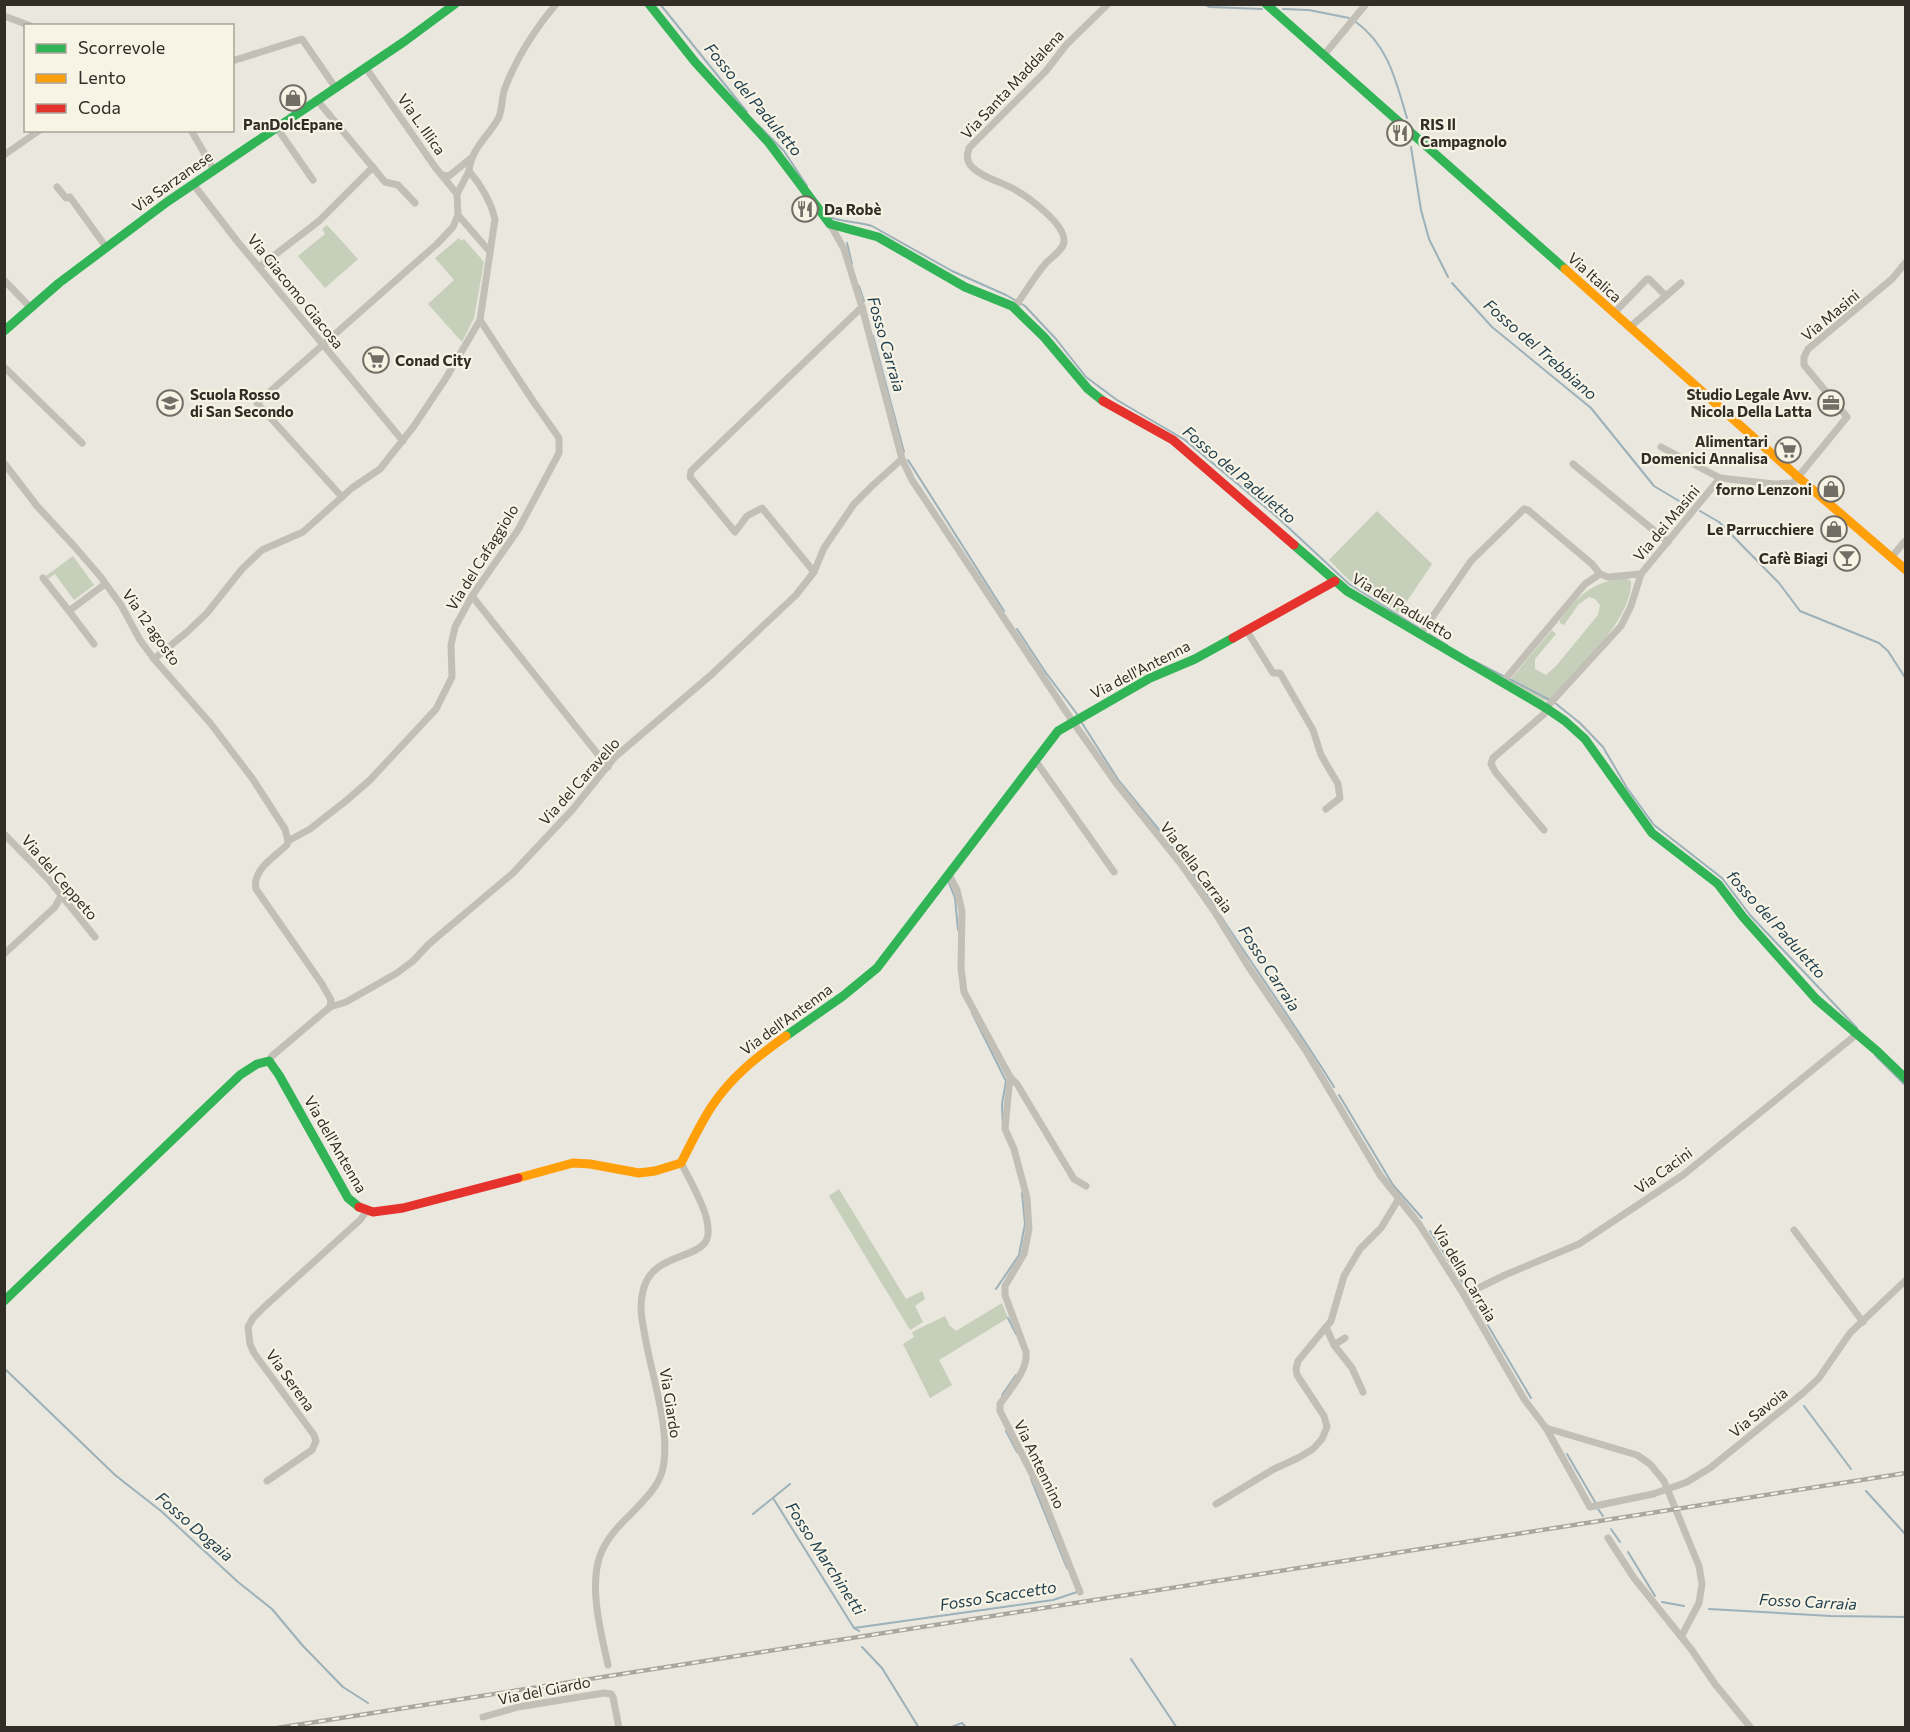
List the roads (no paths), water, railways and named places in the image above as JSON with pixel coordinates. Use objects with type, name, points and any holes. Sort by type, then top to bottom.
[{"type":"street","name":"Via Sarzanese","points":[[4,331],[29,306],[106,247],[193,184],[415,35],[455,4]]},
{"type":"street","points":[[443,175],[448,176],[470,159],[499,116],[503,92],[516,66],[556,4]]},
{"type":"street","points":[[649,4],[695,62],[769,143],[830,224]]},
{"type":"street","name":"Via Santa Maddalena","points":[[1017,304],[1046,263],[1062,248],[1063,233],[1059,225],[1013,188],[986,176],[971,165],[967,157],[969,148],[1046,71],[1066,45],[1108,4]]},
{"type":"street","name":"Via Italica","points":[[1266,4],[1905,570]]},
{"type":"street","points":[[1324,55],[1366,4]]},
{"type":"street","points":[[4,16],[26,24]]},
{"type":"street","points":[[234,60],[302,39],[335,87]]},
{"type":"street","name":"Via L. Illica","points":[[366,68],[435,167],[457,194]]},
{"type":"street","points":[[317,100],[385,182],[398,185],[415,203]]},
{"type":"street","points":[[277,128],[313,180]]},
{"type":"street","points":[[4,155],[37,132]]},
{"type":"street","points":[[192,132],[214,170]]},
{"type":"street","points":[[342,497],[257,403],[437,244],[453,227],[458,215],[457,194],[469,171],[470,159]]},
{"type":"street","points":[[259,267],[319,221],[373,167]]},
{"type":"street","points":[[154,659],[207,613],[251,559],[262,550],[303,532],[352,488],[380,469],[403,441],[446,378],[480,320],[495,219],[493,210],[478,182],[469,171]]},
{"type":"street","name":"Via Giacomo Giacosa","points":[[193,184],[322,345],[403,441]]},
{"type":"street","points":[[57,186],[66,198],[70,197],[106,247]]},
{"type":"street","points":[[458,215],[490,252]]},
{"type":"street","name":"Via del Paduletto","points":[[830,224],[878,237],[965,287],[1017,304],[1088,389],[1104,402],[1173,440],[1347,591],[1502,683],[1547,706],[1585,739],[1630,805],[1652,832],[1718,884],[1743,917],[1816,999],[1905,1079]]},
{"type":"street","name":"Via della Carraia","points":[[830,224],[844,249],[902,459],[917,488],[1072,722],[1116,783],[1181,864],[1214,911],[1306,1051],[1380,1175],[1419,1224],[1464,1295],[1524,1399],[1546,1428],[1590,1507]]},
{"type":"street","name":"Via Masini","points":[[1798,477],[1847,417],[1804,365],[1804,357],[1808,349],[1892,279],[1905,262]]},
{"type":"street","points":[[1614,313],[1647,279],[1665,295]]},
{"type":"street","points":[[4,280],[29,306]]},
{"type":"street","points":[[1630,327],[1681,283]]},
{"type":"street","points":[[814,572],[762,508],[747,516],[735,532],[690,477],[691,471],[862,308]]},
{"type":"street","name":"Via del Cafaggiolo","points":[[330,1007],[331,1000],[322,984],[256,889],[254,882],[261,868],[287,845],[288,841],[310,829],[355,793],[387,763],[436,709],[452,677],[453,633],[472,596],[518,530],[559,453],[559,438],[480,320]]},
{"type":"street","points":[[4,367],[82,443]]},
{"type":"street","points":[[1661,447],[1720,478],[1774,484],[1792,483],[1798,477]]},
{"type":"street","name":"Via del Caravello","points":[[269,1061],[330,1007],[346,1002],[397,973],[413,961],[429,944],[513,873],[573,808],[615,757],[711,675],[788,603],[814,572],[824,548],[854,504],[902,459]]},
{"type":"street","points":[[1573,464],[1668,542]]},
{"type":"street","name":"Via 12 agosto","points":[[5,465],[36,506],[74,546],[105,584],[154,659],[211,724],[252,778],[285,829],[288,841]]},
{"type":"street","name":"Via dei Masini","points":[[1544,830],[1496,773],[1491,764],[1493,758],[1544,714],[1547,706],[1621,626],[1631,606],[1641,574],[1720,478]]},
{"type":"street","points":[[1420,635],[1471,561],[1524,509],[1560,536],[1600,574],[1608,577],[1641,574]]},
{"type":"street","points":[[1892,558],[1904,542]]},
{"type":"street","points":[[1502,683],[1585,584],[1600,574]]},
{"type":"street","points":[[43,578],[94,644]]},
{"type":"street","name":"Via dell'Antenna","points":[[269,1061],[348,1198],[357,1208],[366,1212],[377,1213],[403,1208],[573,1163],[640,1173],[656,1171],[681,1163],[712,1106],[730,1081],[756,1057],[843,996],[877,968],[1058,731],[1150,678],[1195,659],[1335,581]]},
{"type":"street","points":[[69,611],[105,584]]},
{"type":"street","points":[[472,596],[608,767]]},
{"type":"street","points":[[1247,631],[1273,673],[1280,673],[1302,709],[1313,730],[1321,755],[1338,784],[1340,798],[1326,809]]},
{"type":"street","points":[[1035,760],[1114,872]]},
{"type":"street","name":"Via del Ceppeto","points":[[4,834],[48,879],[96,938]]},
{"type":"street","points":[[948,875],[957,891],[962,911],[961,968],[964,992],[1010,1077],[1017,1084],[1074,1179],[1086,1186]]},
{"type":"street","points":[[4,954],[55,907],[61,897]]},
{"type":"street","name":"Via Cacini","points":[[1464,1295],[1579,1244],[1683,1174],[1857,1034]]},
{"type":"street","points":[[4,1301],[240,1075],[251,1067],[269,1061]]},
{"type":"street","name":"Via Antennino","points":[[1010,1077],[1005,1129],[1014,1149],[1027,1198],[1029,1216],[1024,1254],[1005,1286],[1005,1295],[1027,1359],[1023,1370],[1000,1404],[1000,1411],[1039,1488],[1080,1592]]},
{"type":"street","name":"Via Giardo","points":[[608,1665],[598,1612],[596,1568],[608,1540],[654,1489],[662,1474],[665,1459],[664,1435],[656,1384],[647,1351],[642,1319],[643,1288],[647,1278],[662,1264],[699,1248],[708,1235],[707,1219],[681,1163]]},
{"type":"street","points":[[1216,1504],[1274,1469],[1313,1449],[1322,1439],[1327,1427],[1324,1416],[1300,1382],[1296,1369],[1298,1361],[1330,1321],[1344,1276],[1360,1249],[1381,1228],[1398,1200]]},
{"type":"street","name":"Via Serena","points":[[267,1481],[312,1450],[316,1441],[314,1435],[254,1353],[250,1344],[248,1327],[263,1308],[366,1212]]},
{"type":"street","points":[[1794,1230],[1863,1322]]},
{"type":"street","name":"Via Savoia","points":[[1590,1507],[1653,1494],[1687,1482],[1710,1468],[1819,1378],[1850,1333],[1905,1280]]},
{"type":"street","points":[[1326,1327],[1334,1345],[1352,1368],[1363,1392]]},
{"type":"street","points":[[1334,1345],[1345,1338]]},
{"type":"street","points":[[1546,1428],[1637,1455],[1650,1464],[1664,1481],[1699,1566],[1702,1584],[1699,1603],[1682,1637]]},
{"type":"street","points":[[1608,1538],[1634,1578],[1751,1728]]},
{"type":"street","name":"Via del Giardo","points":[[483,1717],[518,1707],[604,1693],[614,1697],[619,1728]]},
{"type":"waterway","name":"Fosso del Paduletto","points":[[660,4],[747,112]]},
{"type":"waterway","name":"Fosso del Trebbiano","points":[[1203,4],[1210,7],[1262,9]]},
{"type":"waterway","name":"Fosso del Trebbiano","points":[[1283,9],[1309,10],[1349,18]]},
{"type":"waterway","name":"Fosso del Trebbiano","points":[[1356,22],[1384,53],[1395,78],[1407,118]]},
{"type":"waterway","name":"Fosso del Paduletto","points":[[758,125],[784,151],[807,186]]},
{"type":"waterway","name":"Fosso del Trebbiano","points":[[1411,147],[1421,210],[1429,239],[1448,277]]},
{"type":"waterway","name":"Fosso del Paduletto","points":[[832,218],[872,226],[952,271],[1025,306],[1056,339],[1086,377],[1117,400],[1185,440],[1276,516],[1349,584],[1419,628]]},
{"type":"waterway","name":"Fosso Carraia","points":[[847,243],[852,264]]},
{"type":"waterway","name":"Fosso del Trebbiano","points":[[1452,283],[1492,327],[1591,408],[1654,486],[1689,507]]},
{"type":"waterway","name":"Fosso Carraia","points":[[859,286],[864,301]]},
{"type":"waterway","name":"Fosso Carraia","points":[[873,336],[904,452]]},
{"type":"waterway","name":"Fosso Carraia","points":[[908,460],[1004,611]]},
{"type":"waterway","name":"Fosso del Trebbiano","points":[[1700,511],[1719,522],[1779,583],[1800,611],[1879,643],[1888,651],[1906,679]]},
{"type":"waterway","name":"Fosso Carraia","points":[[1017,629],[1077,714]]},
{"type":"waterway","name":"Fosso del Paduletto","points":[[1429,634],[1447,645]]},
{"type":"waterway","name":"Fosso del Paduletto","points":[[1472,660],[1550,700]]},
{"type":"waterway","name":"fosso del Paduletto","points":[[1555,703],[1580,723],[1603,747],[1627,788],[1654,825],[1722,878],[1750,915],[1857,1028]]},
{"type":"waterway","name":"Fosso Carraia","points":[[1080,720],[1119,781],[1160,831]]},
{"type":"waterway","name":"Fosso Carraia","points":[[1166,840],[1178,854]]},
{"type":"waterway","name":"Fosso Carraia","points":[[1186,862],[1215,907]]},
{"type":"waterway","name":"Fosso Scaccetto","points":[[949,883],[955,898],[958,930]]},
{"type":"waterway","name":"Fosso Carraia","points":[[1220,915],[1334,1087]]},
{"type":"waterway","name":"Fosso Scaccetto","points":[[972,1013],[1006,1081],[1002,1104],[1003,1128]]},
{"type":"waterway","name":"fosso del Paduletto","points":[[1875,1055],[1906,1086]]},
{"type":"waterway","name":"Fosso Carraia","points":[[1339,1095],[1393,1185],[1422,1218]]},
{"type":"waterway","name":"Fosso Scaccetto","points":[[996,1289],[1019,1255],[1025,1224],[1022,1193]]},
{"type":"waterway","name":"Fosso Carraia","points":[[1430,1231],[1466,1288]]},
{"type":"waterway","name":"Fosso Carraia","points":[[1471,1297],[1531,1398]]},
{"type":"waterway","name":"Fosso Scaccetto","points":[[1008,1318],[1016,1334]]},
{"type":"waterway","name":"Fosso Dogaia","points":[[4,1368],[115,1475],[161,1511],[238,1582],[272,1609],[303,1646],[343,1687],[368,1703]]},
{"type":"waterway","name":"Fosso Scaccetto","points":[[1002,1395],[1016,1375]]},
{"type":"waterway","points":[[1804,1406],[1851,1469]]},
{"type":"waterway","name":"Fosso Scaccetto","points":[[1006,1431],[1017,1452]]},
{"type":"waterway","name":"Fosso Carraia","points":[[1567,1454],[1595,1502]]},
{"type":"waterway","name":"Fosso Scaccetto","points":[[1031,1479],[1067,1568]]},
{"type":"waterway","name":"Fosso Marchinetti","points":[[753,1514],[790,1484]]},
{"type":"waterway","points":[[1866,1491],[1906,1535]]},
{"type":"waterway","name":"Fosso Marchinetti","points":[[773,1498],[854,1628],[859,1631]]},
{"type":"waterway","name":"Fosso Carraia","points":[[1598,1509],[1603,1516]]},
{"type":"waterway","name":"Fosso Carraia","points":[[1611,1529],[1620,1542]]},
{"type":"waterway","name":"Fosso Carraia","points":[[1628,1552],[1655,1596]]},
{"type":"waterway","name":"Fosso Scaccetto","points":[[854,1628],[1053,1600],[1077,1592]]},
{"type":"waterway","name":"Fosso Carraia","points":[[1662,1602],[1684,1606]]},
{"type":"waterway","name":"Fosso Carraia","points":[[1709,1609],[1831,1616],[1906,1617]]},
{"type":"waterway","name":"Fosso Marchinetti","points":[[862,1647],[882,1668],[919,1728]]},
{"type":"waterway","points":[[1131,1659],[1177,1728]]},
{"type":"waterway","name":"Fosso Marchinetti","points":[[949,1728],[962,1723],[967,1728]]},
{"type":"railway","points":[[277,1728],[1906,1473]]},
{"type":"place","name":"PanDolcEpane","points":[[293,98]]},
{"type":"place","name":"RIS Il Campagnolo","points":[[1400,133]]},
{"type":"place","name":"Da Robè","points":[[805,209]]},
{"type":"place","name":"Conad City","points":[[376,360]]},
{"type":"place","name":"Scuola Rosso di San Secondo","points":[[170,403]]},
{"type":"place","name":"Studio Legale Avv. Nicola Della Latta","points":[[1831,403]]},
{"type":"place","name":"Alimentari Domenici Annalisa","points":[[1788,450]]},
{"type":"place","name":"forno Lenzoni","points":[[1831,489]]},
{"type":"place","name":"Le Parrucchiere","points":[[1834,529]]},
{"type":"place","name":"Cafè Biagi","points":[[1847,558]]}]
